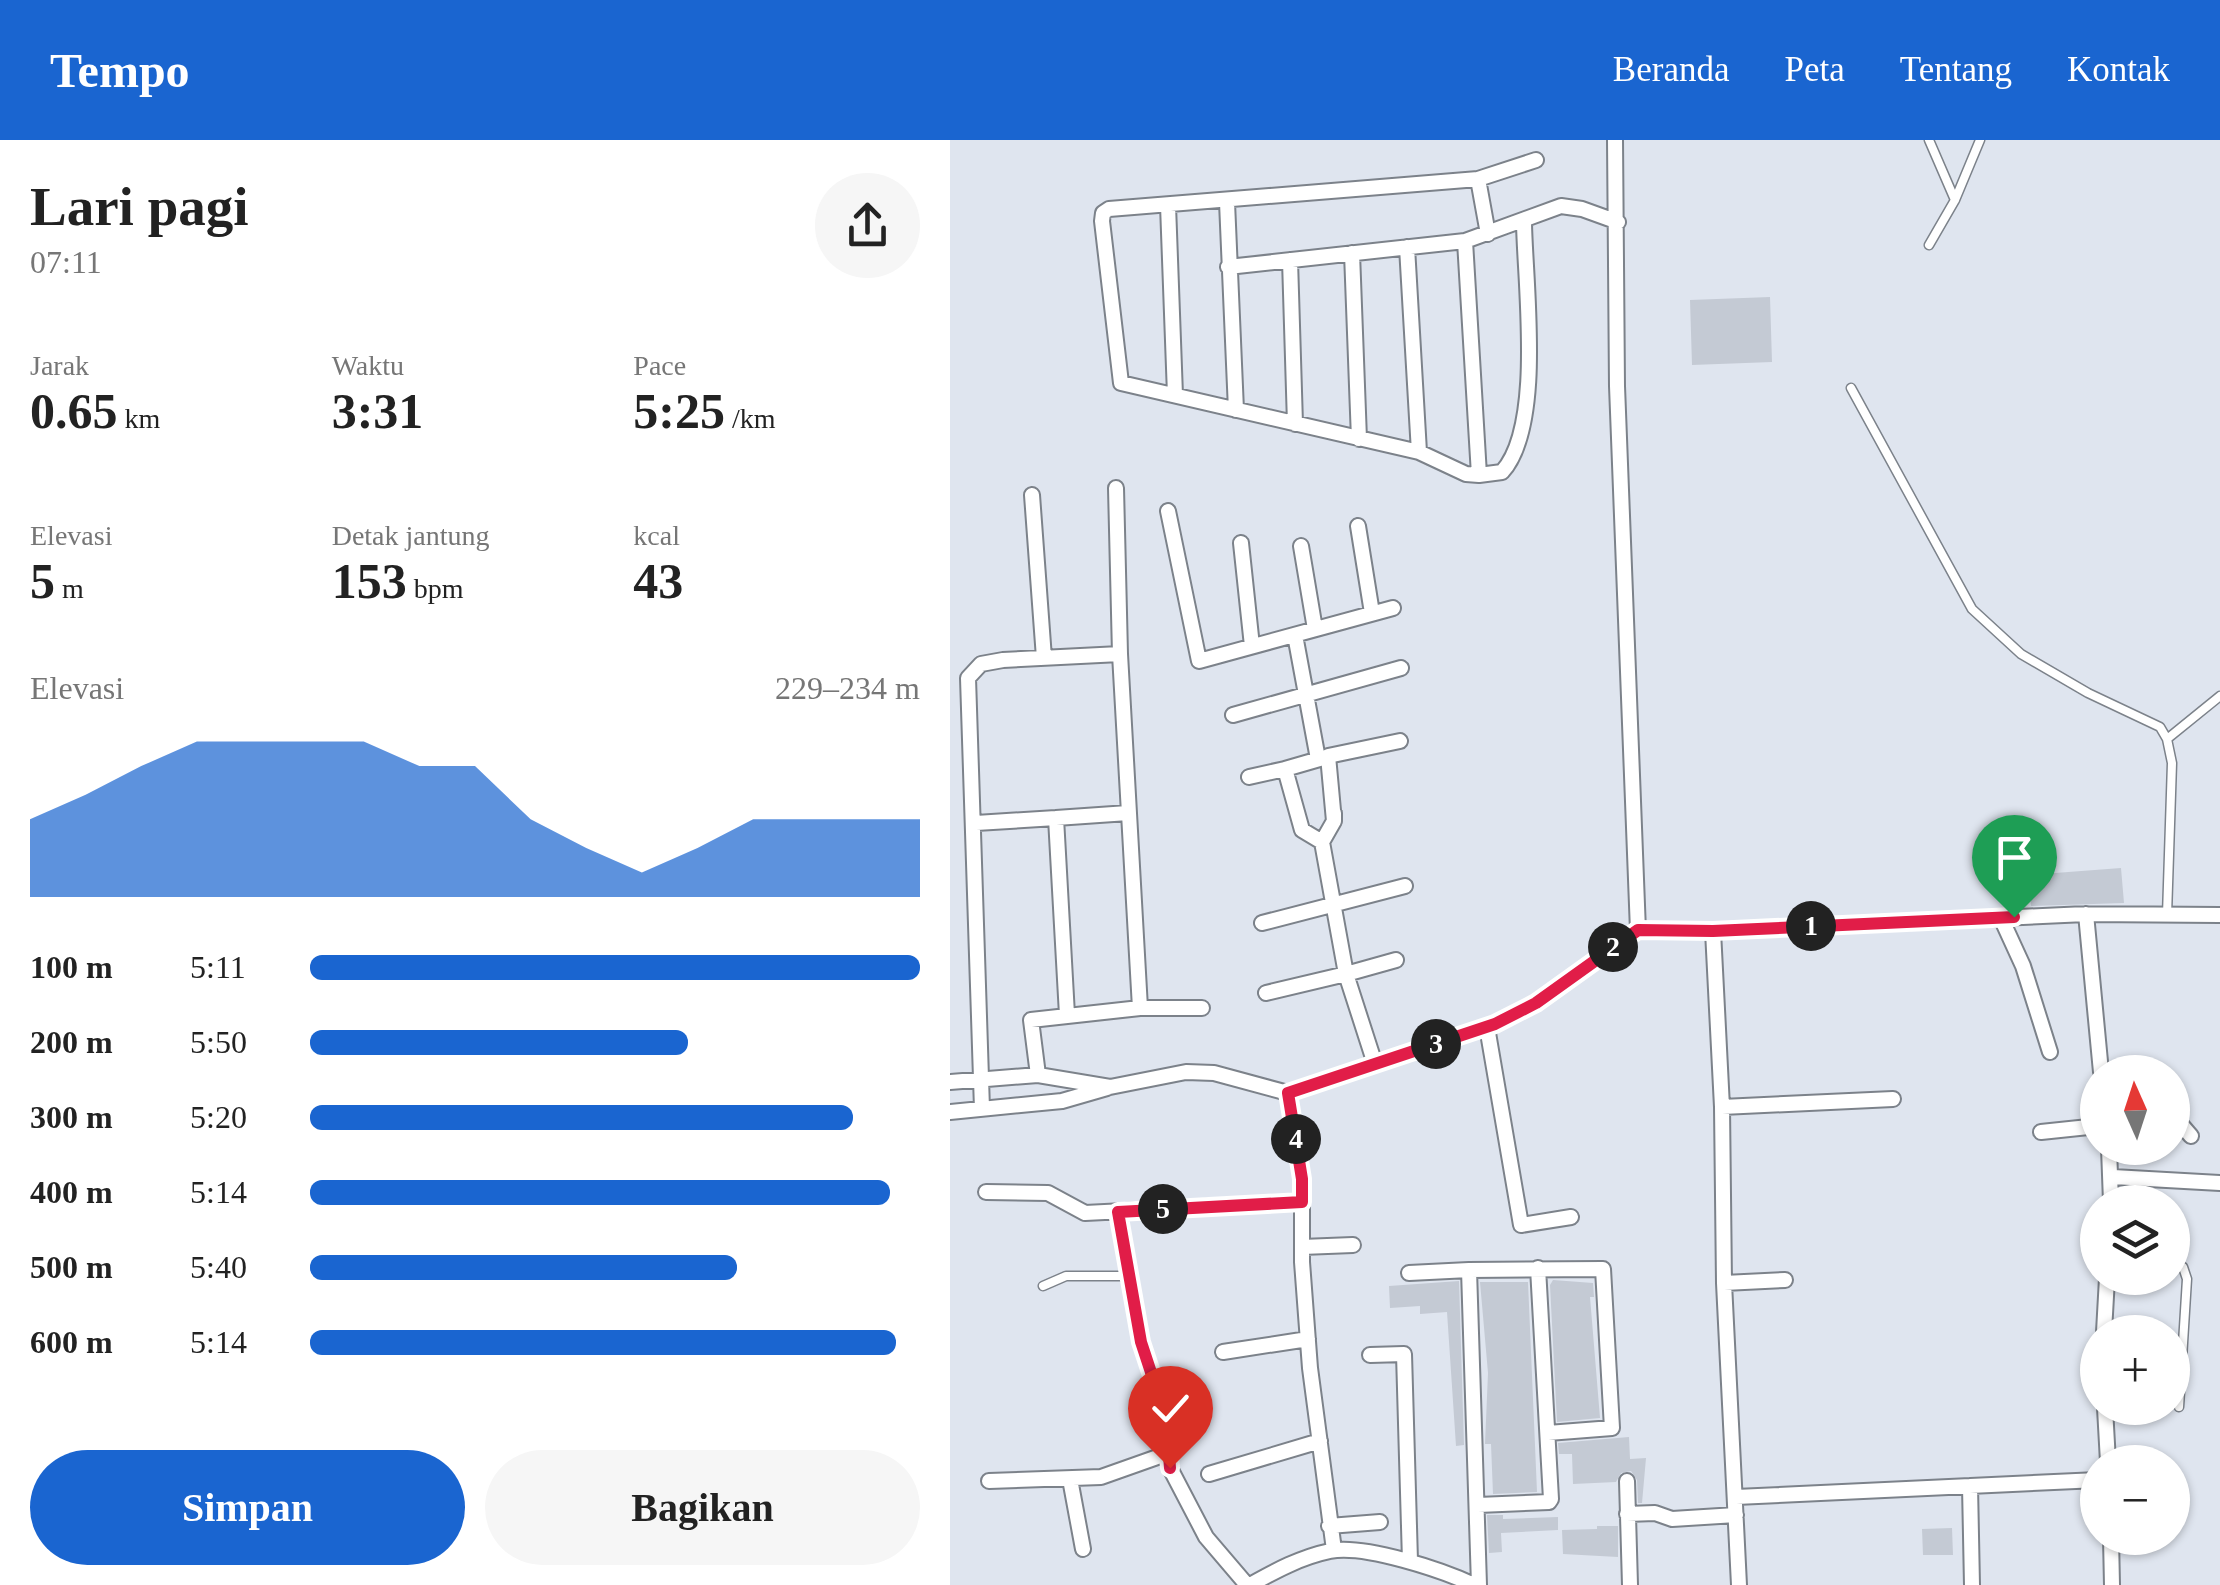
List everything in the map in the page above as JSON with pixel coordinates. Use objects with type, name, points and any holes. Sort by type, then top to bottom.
[{"type":"street","points":[[1615,140],[1617,386],[1638,930]]},
{"type":"street","points":[[1524,223],[1528,404],[1510,463],[1502,472],[1466,474],[1418,452],[1120,383],[1102,221],[1103,213],[1109,209],[1478,180],[1536,160]]},
{"type":"street","points":[[1478,180],[1488,234]]},
{"type":"street","points":[[1227,202],[1236,410]]},
{"type":"street","points":[[1168,205],[1176,395]]},
{"type":"street","points":[[1228,266],[1465,241],[1524,223],[1561,206],[1618,222]]},
{"type":"street","points":[[1465,241],[1479,475]]},
{"type":"street","points":[[1407,248],[1418,452]]},
{"type":"street","points":[[1352,253],[1359,439]]},
{"type":"street","points":[[1290,260],[1294,424]]},
{"type":"street","points":[[1116,488],[1120,654],[1140,1008]]},
{"type":"street","points":[[1032,495],[1044,658]]},
{"type":"street","points":[[1168,511],[1199,662],[1393,608]]},
{"type":"street","points":[[1358,526],[1372,614]]},
{"type":"street","points":[[1241,543],[1252,646]]},
{"type":"street","points":[[1300,546],[1315,629]]},
{"type":"street","points":[[1296,635],[1334,817],[1322,842],[1346,974],[1375,1064]]},
{"type":"street","points":[[982,1109],[976,823],[968,678],[980,664],[1120,654]]},
{"type":"street","points":[[1234,715],[1402,668]]},
{"type":"street","points":[[1249,777],[1400,741]]},
{"type":"street","points":[[1285,769],[1302,830],[1322,842]]},
{"type":"street","points":[[976,823],[1128,813]]},
{"type":"street","points":[[1056,818],[1067,1015]]},
{"type":"street","points":[[1262,923],[1405,886]]},
{"type":"street","points":[[2086,914],[2100,1055]]},
{"type":"street","points":[[950,1112],[1062,1102],[1186,1072],[1214,1074],[1288,1093],[1487,1027],[1536,1003],[1638,930],[1713,931],[2086,914],[2220,915]]},
{"type":"street","points":[[2002,918],[2024,966],[2050,1052]]},
{"type":"street","points":[[1713,931],[1739,1585]]},
{"type":"street","points":[[1266,993],[1396,960]]},
{"type":"street","points":[[1038,1076],[1031,1020],[1140,1008],[1202,1008]]},
{"type":"street","points":[[1487,1027],[1521,1225],[1571,1217]]},
{"type":"street","points":[[950,1082],[1038,1076],[1110,1088]]},
{"type":"street","points":[[1288,1093],[1302,1179],[1308,1340],[1334,1550]]},
{"type":"street","points":[[1722,1107],[1893,1099]]},
{"type":"street","points":[[2041,1132],[2080,1128]]},
{"type":"street","points":[[2112,1165],[2112,1185]]},
{"type":"street","points":[[2113,1177],[2220,1183]]},
{"type":"street","points":[[986,1192],[1048,1193],[1076,1211],[1302,1202]]},
{"type":"street","points":[[1118,1212],[1141,1342],[1166,1418],[1170,1468],[1206,1536],[1248,1585],[1287,1565],[1334,1550],[1410,1561],[1476,1585],[1478,1505],[1468,1270]]},
{"type":"street","points":[[1302,1248],[1353,1245]]},
{"type":"street","points":[[1478,1505],[1548,1502],[1538,1268]]},
{"type":"street","points":[[1409,1273],[1603,1269],[1613,1424],[1608,1429],[1548,1433]]},
{"type":"street","points":[[1724,1283],[1785,1280]]},
{"type":"street","points":[[1223,1352],[1308,1340]]},
{"type":"street","points":[[1370,1355],[1404,1354],[1410,1561]]},
{"type":"street","points":[[1209,1474],[1320,1441]]},
{"type":"street","points":[[989,1480],[1102,1477],[1166,1454]]},
{"type":"street","points":[[1070,1479],[1083,1548]]},
{"type":"street","points":[[1627,1481],[1630,1585]]},
{"type":"street","points":[[1736,1497],[2080,1481]]},
{"type":"street","points":[[1970,1486],[1972,1585]]},
{"type":"street","points":[[1627,1514],[1655,1514],[1672,1519],[1736,1515]]},
{"type":"street","points":[[1329,1526],[1380,1522]]},
{"type":"street","points":[[2111,1555],[2112,1585]]},
{"type":"lane","points":[[1929,140],[1955,200]]},
{"type":"lane","points":[[1929,245],[1955,200],[1980,140]]},
{"type":"lane","points":[[1851,388],[1972,609],[2021,654],[2088,693],[2160,727],[2172,764],[2167,915]]},
{"type":"lane","points":[[2167,739],[2220,696]]},
{"type":"lane","points":[[1044,1286],[1066,1276],[1128,1276]]},
{"type":"building","points":[[1770,297],[1772,362],[1692,365],[1690,300]]},
{"type":"building","points":[[2121,868],[2124,903],[2031,906],[2028,875]]},
{"type":"building","points":[[1553,1280],[1593,1283],[1594,1297],[1590,1297],[1600,1418],[1557,1422],[1550,1285]]},
{"type":"building","points":[[1459,1281],[1464,1445],[1456,1446],[1447,1312],[1420,1314],[1420,1306],[1390,1308],[1389,1286]]},
{"type":"building","points":[[1480,1282],[1528,1282],[1537,1492],[1493,1494],[1491,1444],[1485,1444],[1488,1373]]},
{"type":"building","points":[[1629,1437],[1630,1459],[1646,1458],[1642,1503],[1638,1503],[1637,1480],[1631,1471],[1621,1473],[1616,1482],[1573,1484],[1572,1454],[1559,1454],[1558,1443]]},
{"type":"building","points":[[1487,1515],[1503,1515],[1503,1519],[1558,1517],[1558,1530],[1501,1533],[1502,1552],[1489,1553]]},
{"type":"building","points":[[1618,1526],[1618,1557],[1563,1554],[1562,1530]]},
{"type":"building","points":[[1952,1528],[1953,1555],[1923,1555],[1922,1529]]},
{"type":"route","points":[[1170,1468],[1166,1418],[1141,1342],[1118,1212],[1302,1202],[1288,1093],[1495,1024],[1536,1003],[1585,964],[1638,930],[1713,931],[2014,917]]}]
